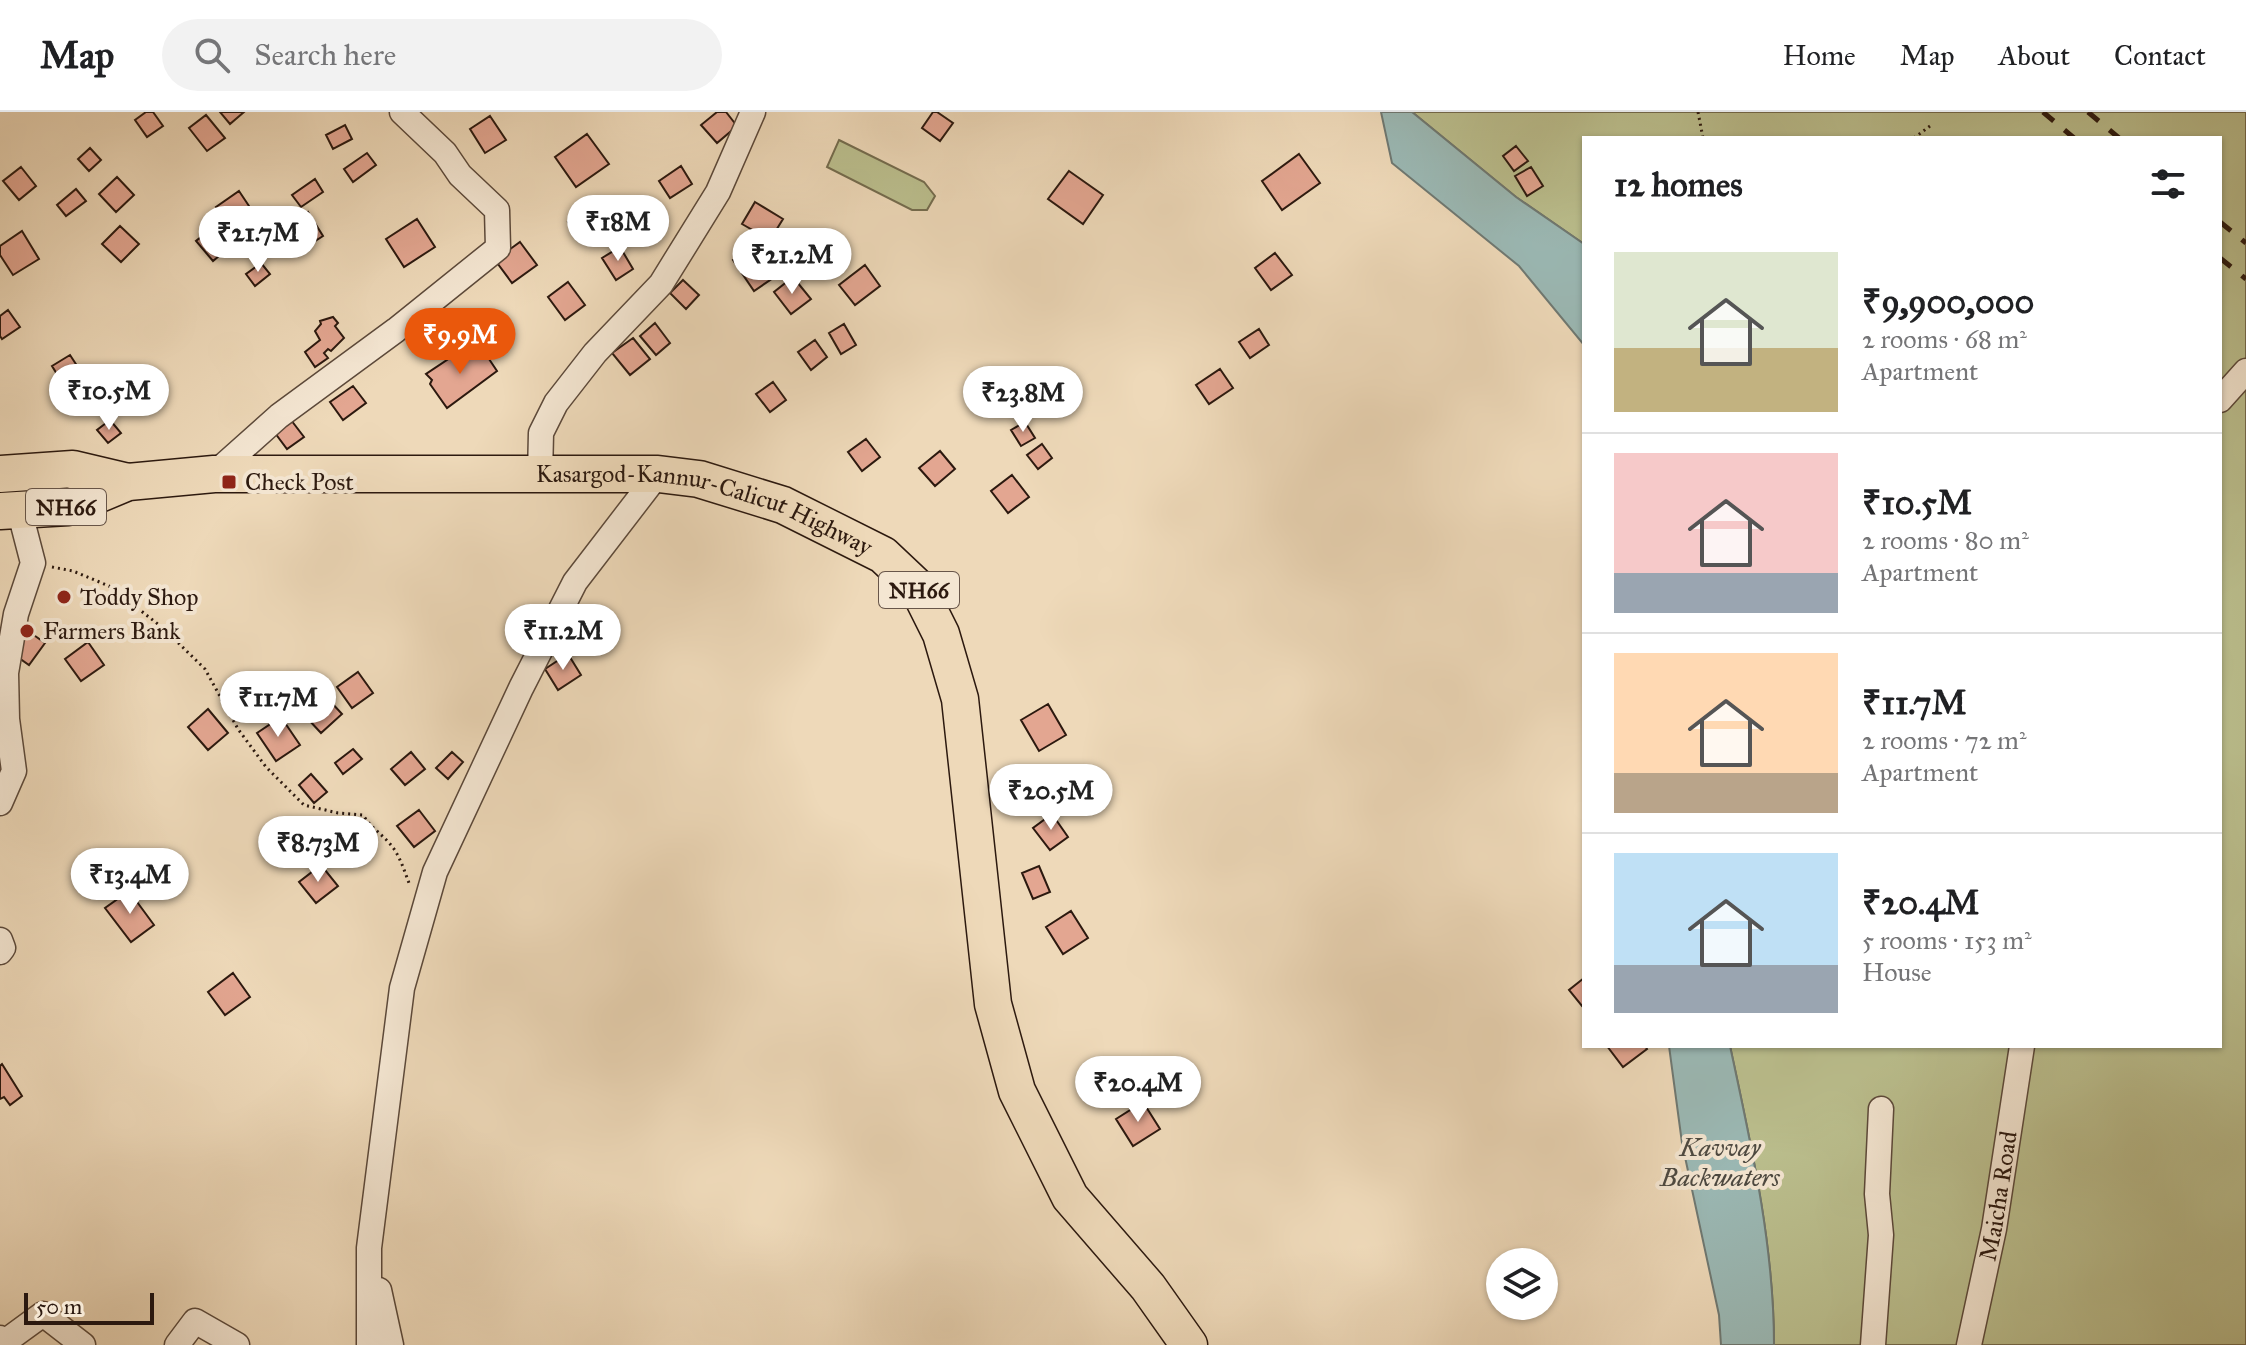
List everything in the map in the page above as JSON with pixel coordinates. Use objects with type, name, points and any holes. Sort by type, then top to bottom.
[{"type":"highway","name":"Kasargod-Kannur-Calicut Highway","points":[[0,474],[73,469],[128,482]]},
{"type":"highway","name":"Kasargod-Kannur-Calicut Highway","points":[[9,510],[68,507],[128,482],[214,474],[658,474],[699,479],[783,505],[883,555],[918,588],[941,634],[960,699],[993,1004],[1017,1091],[1070,1197],[1148,1287],[1189,1345]]},
{"type":"street","points":[[214,474],[279,416],[396,330],[498,248],[497,210],[402,112]]},
{"type":"street","points":[[540,476],[541,433],[556,403],[595,353],[661,284],[718,192],[753,112]]},
{"type":"street","points":[[2222,398],[2246,371]]},
{"type":"street","points":[[369,1345],[369,1245],[402,988],[435,872],[521,688],[575,582],[658,474]]},
{"type":"street","points":[[0,803],[14,771],[7,719],[6,673],[16,614],[33,563],[9,510]]},
{"type":"street","points":[[0,940],[3,948],[0,952]]},
{"type":"street","name":"Maicha Road","points":[[1969,1345],[1994,1229],[2022,1048]]},
{"type":"street","points":[[1873,1345],[1881,1235],[1877,1194],[1881,1109]]},
{"type":"street","points":[[369,1245],[391,1345]]},
{"type":"street","points":[[0,1338],[6,1341],[43,1314],[83,1345]]},
{"type":"street","points":[[177,1345],[195,1321],[237,1345]]},
{"type":"path","points":[[1698,112],[1703,136]]},
{"type":"path","points":[[1917,136],[1930,126]]},
{"type":"path","points":[[33,563],[73,571],[109,586],[163,628],[205,669],[238,729],[266,767],[304,805],[363,815],[402,862],[415,897],[425,908]]},
{"type":"green space","points":[[1412,112],[2246,112],[2246,1345],[1774,1345],[1766,1232],[1730,1048],[2222,1048],[2222,136],[1582,136],[1582,243],[1516,197]]},
{"type":"green space","points":[[839,140],[924,182],[935,196],[927,210],[912,210],[827,167]]},
{"type":"water","points":[[1381,112],[1412,112],[1516,197],[1582,243],[1582,343],[1519,266],[1392,163]]},
{"type":"water","name":"Kavvay Backwaters","points":[[1669,1048],[1730,1048],[1766,1232],[1774,1345],[1721,1345],[1719,1315],[1682,1143]]},
{"type":"building","points":[[146,112],[153,112],[163,126],[147,137],[135,120]]},
{"type":"building","points":[[220,112],[244,112],[230,124]]},
{"type":"building","points":[[717,112],[726,112],[737,126],[717,143],[701,125]]},
{"type":"building","points":[[933,112],[953,123],[940,141],[922,128]]},
{"type":"building","points":[[206,115],[225,138],[207,151],[189,128]]},
{"type":"building","points":[[490,116],[506,140],[485,153],[470,129]]},
{"type":"building","points":[[345,125],[352,139],[333,149],[326,135]]},
{"type":"building","points":[[587,134],[609,164],[576,187],[555,157]]},
{"type":"building","points":[[1516,146],[1528,161],[1514,171],[1503,156]]},
{"type":"building","points":[[90,148],[101,160],[89,171],[78,159]]},
{"type":"building","points":[[367,153],[376,165],[353,182],[344,169]]},
{"type":"building","points":[[1299,154],[1320,183],[1282,210],[1262,181]]},
{"type":"building","points":[[681,166],[692,184],[670,198],[659,181]]},
{"type":"building","points":[[21,167],[36,186],[19,200],[3,181]]},
{"type":"building","points":[[1531,167],[1543,186],[1527,196],[1515,176]]},
{"type":"building","points":[[1069,171],[1103,195],[1083,224],[1048,199]]},
{"type":"building","points":[[117,177],[134,195],[116,212],[99,194]]},
{"type":"building","points":[[315,179],[323,192],[301,207],[292,195]]},
{"type":"building","points":[[76,189],[86,201],[66,216],[57,205]]},
{"type":"building","points":[[239,191],[257,218],[234,233],[216,207]]},
{"type":"building","points":[[755,202],[783,219],[770,240],[742,224]]},
{"type":"building","points":[[592,205],[606,225],[582,242],[568,222]]},
{"type":"building","points":[[308,212],[323,236],[298,252],[283,228]]},
{"type":"building","points":[[417,219],[435,247],[404,267],[386,239]]},
{"type":"building","points":[[216,225],[232,245],[213,261],[196,241]]},
{"type":"building","points":[[120,226],[139,244],[121,262],[102,244]]},
{"type":"building","points":[[22,231],[39,259],[13,275],[0,255],[0,246]]},
{"type":"building","points":[[761,241],[782,272],[754,291],[733,260]]},
{"type":"building","points":[[520,242],[537,265],[512,283],[495,260]]},
{"type":"building","points":[[620,247],[633,269],[616,280],[602,258]]},
{"type":"building","points":[[1275,253],[1292,275],[1271,290],[1255,268]]},
{"type":"building","points":[[261,263],[270,274],[255,286],[246,274]]},
{"type":"building","points":[[865,265],[880,286],[855,305],[839,285]]},
{"type":"building","points":[[793,277],[811,299],[791,314],[774,292]]},
{"type":"building","points":[[683,280],[699,295],[686,309],[670,293]]},
{"type":"building","points":[[568,282],[585,305],[565,320],[548,297]]},
{"type":"building","points":[[8,310],[20,327],[2,339],[0,316]]},
{"type":"building","points":[[333,317],[338,323],[335,326],[344,338],[331,351],[328,349],[324,353],[328,358],[315,367],[305,352],[320,340],[315,331],[320,321]]},
{"type":"building","points":[[655,323],[670,343],[656,355],[640,336]]},
{"type":"building","points":[[844,324],[856,345],[841,354],[829,333]]},
{"type":"building","points":[[1259,329],[1269,345],[1250,358],[1239,342]]},
{"type":"building","points":[[633,338],[650,359],[630,375],[612,353]]},
{"type":"building","points":[[815,340],[827,357],[811,370],[798,352]]},
{"type":"building","points":[[481,347],[497,371],[447,408],[426,374],[459,352],[463,359]]},
{"type":"building","points":[[70,355],[83,375],[65,387],[52,366]]},
{"type":"building","points":[[1220,369],[1233,388],[1209,404],[1196,385]]},
{"type":"building","points":[[773,382],[786,400],[770,412],[756,394]]},
{"type":"building","points":[[353,386],[366,403],[343,420],[330,402]]},
{"type":"building","points":[[110,420],[121,433],[108,443],[97,430]]},
{"type":"building","points":[[291,420],[304,437],[287,449],[275,433]]},
{"type":"building","points":[[1025,422],[1035,438],[1021,446],[1011,430]]},
{"type":"building","points":[[866,439],[880,457],[862,471],[848,452]]},
{"type":"building","points":[[1042,444],[1052,458],[1038,469],[1027,455]]},
{"type":"building","points":[[940,451],[955,469],[935,486],[919,468]]},
{"type":"building","points":[[1012,475],[1029,497],[1008,513],[991,491]]},
{"type":"building","points":[[28,631],[45,643],[29,665],[12,653]]},
{"type":"building","points":[[88,642],[104,665],[81,681],[65,659]]},
{"type":"building","points":[[568,654],[581,675],[558,690],[545,669]]},
{"type":"building","points":[[358,672],[373,693],[352,708],[337,687]]},
{"type":"building","points":[[260,675],[275,697],[253,711],[238,690]]},
{"type":"building","points":[[316,686],[342,714],[321,733],[295,705]]},
{"type":"building","points":[[1048,704],[1066,735],[1039,751],[1021,720]]},
{"type":"building","points":[[208,709],[228,733],[208,750],[188,727]]},
{"type":"building","points":[[281,717],[300,745],[276,761],[257,733]]},
{"type":"building","points":[[353,749],[362,759],[343,774],[335,763]]},
{"type":"building","points":[[411,752],[425,769],[405,785],[391,769]]},
{"type":"building","points":[[452,752],[463,762],[448,779],[436,768]]},
{"type":"building","points":[[311,774],[327,792],[314,803],[299,785]]},
{"type":"building","points":[[419,810],[435,831],[414,847],[397,826]]},
{"type":"building","points":[[1052,814],[1068,837],[1050,850],[1033,828]]},
{"type":"building","points":[[321,865],[338,886],[316,903],[299,882]]},
{"type":"building","points":[[1039,866],[1050,892],[1033,899],[1022,873]]},
{"type":"building","points":[[129,891],[154,925],[131,942],[105,908]]},
{"type":"building","points":[[1071,911],[1088,938],[1063,954],[1046,927]]},
{"type":"building","points":[[233,973],[250,997],[225,1015],[208,992]]},
{"type":"building","points":[[1582,980],[1582,1006],[1569,990]]},
{"type":"building","points":[[1609,1048],[1646,1048],[1647,1049],[1623,1067]]},
{"type":"building","points":[[2,1064],[22,1096],[10,1105],[4,1097],[0,1099]]},
{"type":"building","points":[[1143,1102],[1160,1129],[1133,1146],[1116,1119]]},
{"type":"railway","points":[[2043,112],[2072,136]]},
{"type":"railway","points":[[2088,112],[2117,136]]},
{"type":"railway","points":[[2222,224],[2246,243]]},
{"type":"railway","points":[[2222,260],[2246,279]]},
{"type":"place","name":"Check Post","points":[[229,482]]},
{"type":"place","name":"Toddy Shop","points":[[64,597]]},
{"type":"place","name":"Farmers Bank","points":[[27,631]]}]
